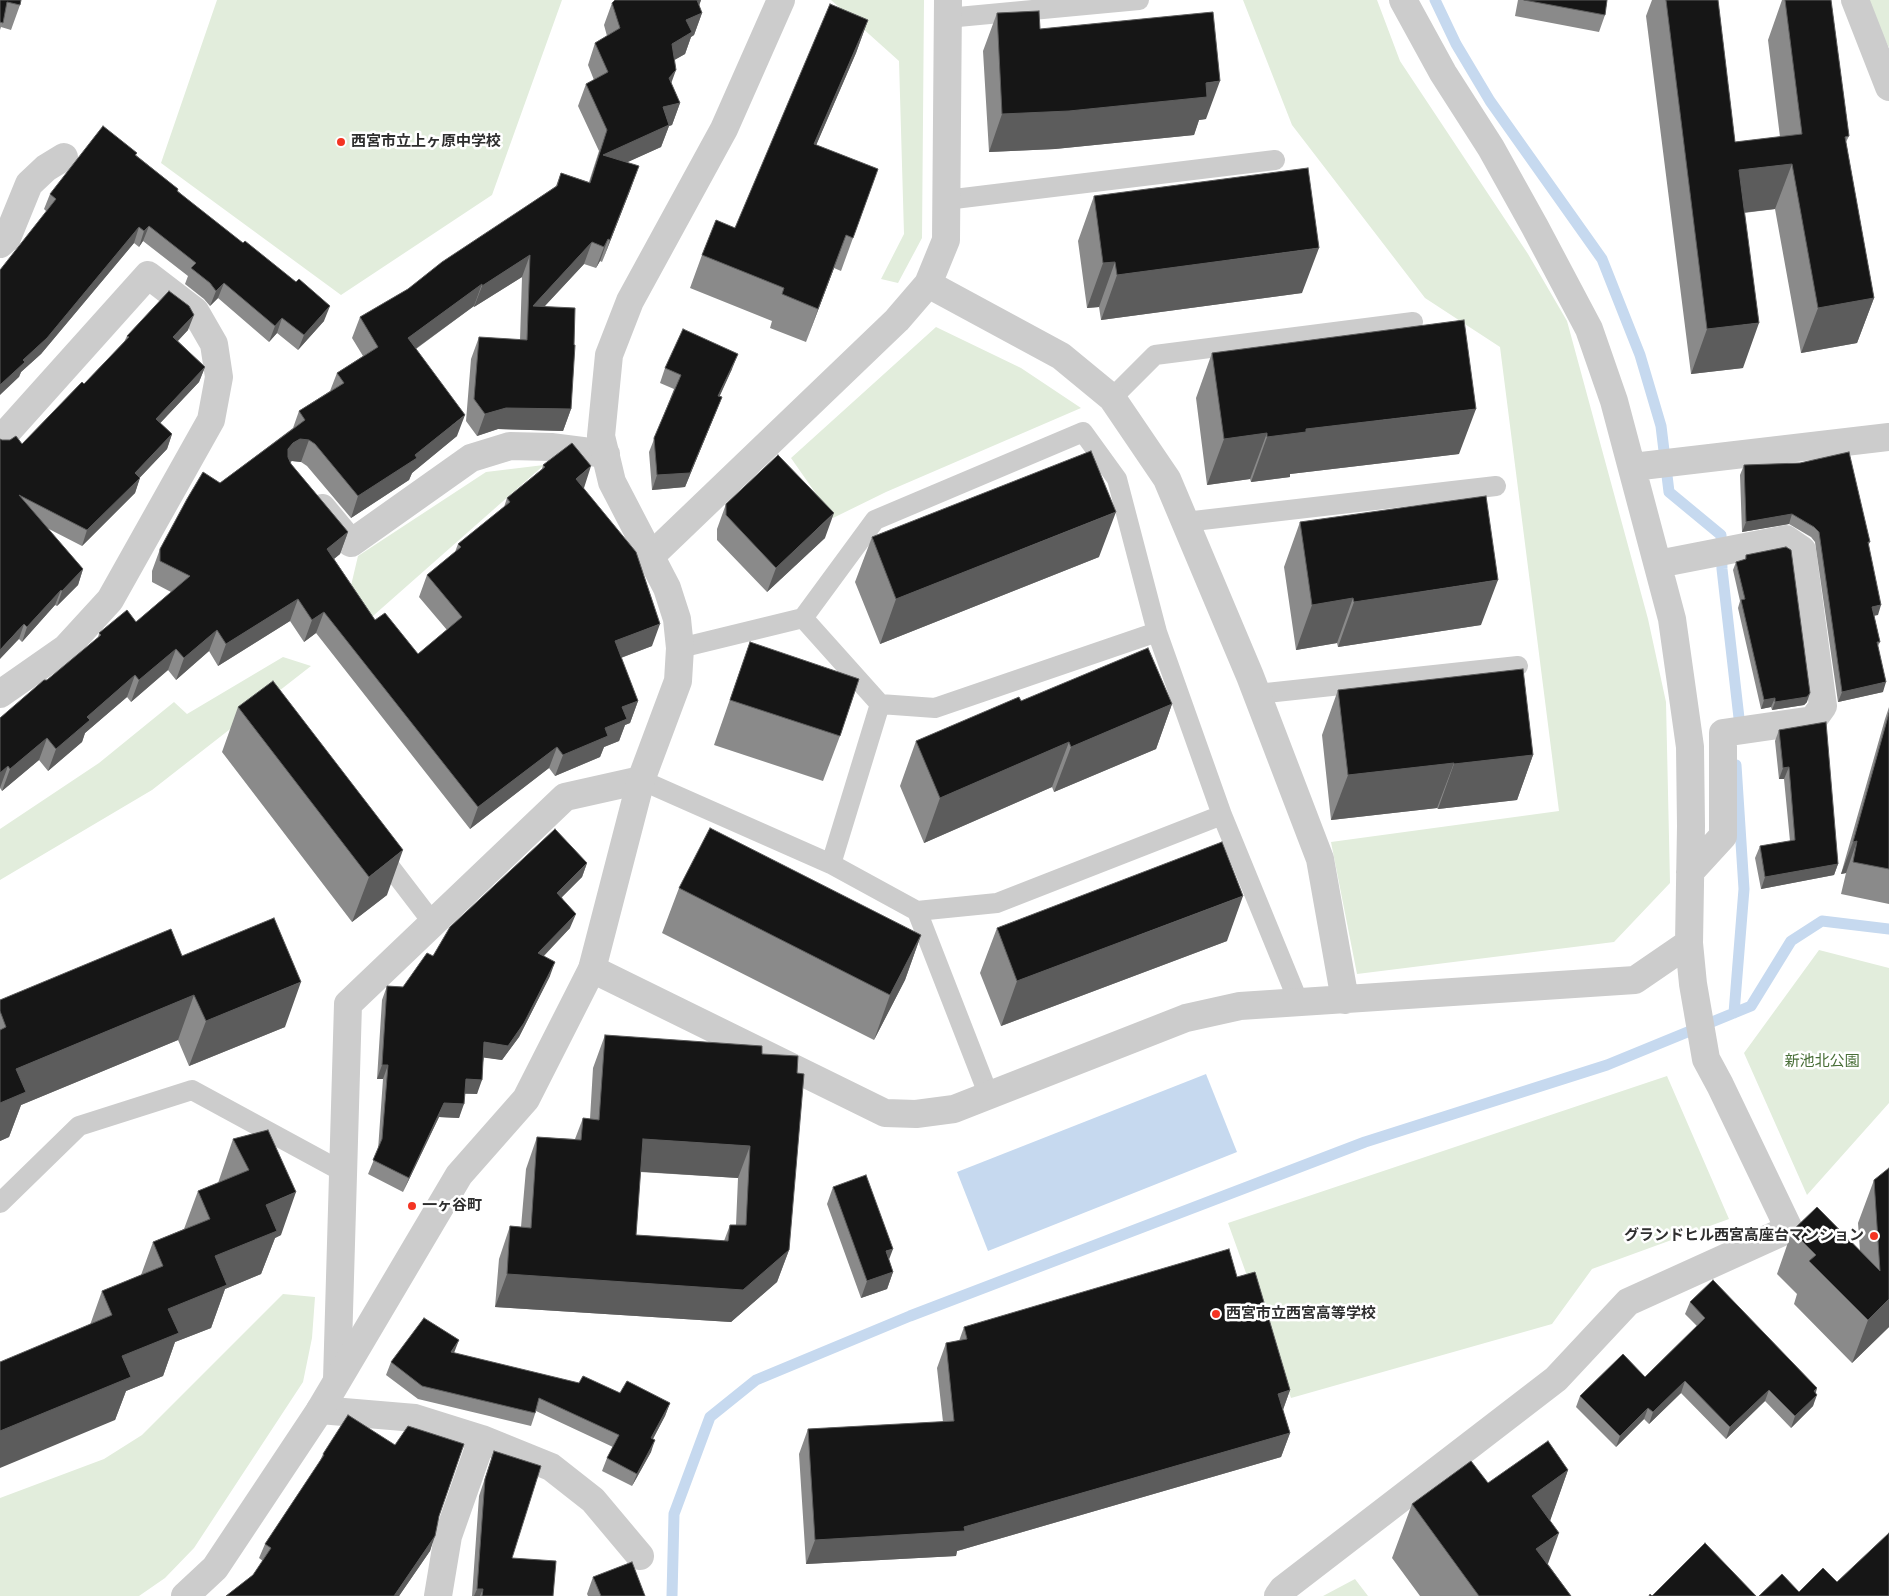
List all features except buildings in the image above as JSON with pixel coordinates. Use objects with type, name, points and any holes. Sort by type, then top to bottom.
[{"type":"street","points":[[184,1596],[215,1568],[320,1410],[459,1176],[526,1099],[592,969],[641,780],[678,681],[680,648],[677,619],[667,588],[612,482],[601,436],[608,355],[630,301],[724,129],[781,0]]},
{"type":"street","points":[[1278,1596],[1284,1589],[1556,1379],[1628,1302],[1790,1229],[1706,1059],[1693,984],[1689,943],[1690,747],[1672,619],[1614,401],[1589,329],[1491,148],[1442,72],[1403,0]]},
{"type":"street","points":[[1855,0],[1889,86]]},
{"type":"street","points":[[651,556],[897,320],[928,284],[946,240],[948,9]]},
{"type":"street","points":[[0,244],[7,238],[29,184],[46,168],[64,157]]},
{"type":"street","points":[[0,440],[148,275],[195,311],[214,344],[219,377],[211,420],[110,600],[66,648],[0,694]]},
{"type":"street","points":[[928,284],[1061,356],[1112,398],[1167,479],[1257,694],[1320,859],[1345,1000]]},
{"type":"street","points":[[1632,467],[1889,436]]},
{"type":"street","points":[[308,491],[351,543],[471,458],[510,446],[551,447],[606,454]]},
{"type":"street","points":[[1658,564],[1786,539],[1802,550],[1823,706],[1813,720],[1723,733],[1723,836],[1690,872]]},
{"type":"street","points":[[338,1380],[348,1004],[565,797],[641,780]]},
{"type":"street","points":[[592,969],[885,1113],[916,1114],[954,1110],[1186,1018],[1240,1006],[1634,980],[1689,943]]},
{"type":"street","points":[[320,1410],[415,1418],[482,1440],[551,1467],[593,1500],[640,1556]]},
{"type":"street","points":[[438,1596],[448,1536],[482,1440]]},
{"type":"lane","points":[[948,9],[1139,0]]},
{"type":"lane","points":[[946,200],[1275,160]]},
{"type":"lane","points":[[1112,398],[1155,355],[1413,322]]},
{"type":"lane","points":[[680,648],[803,618],[875,520],[1084,432],[1116,479],[1157,632],[1222,815],[1299,1003]]},
{"type":"lane","points":[[1185,522],[1496,486]]},
{"type":"lane","points":[[803,618],[880,704],[934,708],[1157,632]]},
{"type":"lane","points":[[1257,694],[1518,666]]},
{"type":"lane","points":[[831,864],[880,704]]},
{"type":"lane","points":[[641,780],[831,864],[917,911],[998,903],[1222,815]]},
{"type":"lane","points":[[366,836],[433,923]]},
{"type":"lane","points":[[917,911],[989,1096]]},
{"type":"lane","points":[[0,1203],[79,1126],[192,1090],[343,1172]]},
{"type":"green space","name":"西宮市立上ヶ原中学校","points":[[217,0],[562,0],[492,195],[341,295],[161,163]]},
{"type":"green space","points":[[831,0],[924,0],[922,238],[898,283],[881,279],[904,234],[899,61]]},
{"type":"green space","points":[[1243,0],[1377,0],[1400,61],[1528,254],[1567,321],[1648,619],[1666,702],[1670,883],[1614,942],[1357,974],[1331,842],[1559,811],[1500,347],[1425,298],[1292,125]]},
{"type":"green space","points":[[1867,0],[1889,0],[1889,47],[1888,46]]},
{"type":"green space","points":[[936,327],[1021,368],[1081,408],[886,492],[833,518],[791,458]]},
{"type":"green space","points":[[544,465],[365,623],[349,594],[358,556],[486,472]]},
{"type":"green space","points":[[283,657],[311,666],[152,790],[0,880],[0,829],[99,763],[174,702],[187,714]]},
{"type":"green space","name":"新池北公園","points":[[1819,950],[1889,968],[1889,1103],[1807,1195],[1744,1053]]},
{"type":"green space","points":[[1667,1076],[1729,1219],[1592,1269],[1552,1324],[1291,1398],[1228,1223]]},
{"type":"green space","points":[[283,1294],[315,1297],[312,1338],[303,1382],[194,1548],[165,1578],[139,1596],[0,1596],[0,1498],[104,1459],[142,1435]]},
{"type":"green space","points":[[1355,1579],[1368,1596],[1323,1596]]},
{"type":"water","points":[[1206,1074],[1237,1152],[988,1251],[957,1172]]},
{"type":"waterway","points":[[1435,0],[1456,44],[1490,101],[1602,259],[1640,355],[1661,426],[1669,492],[1721,535],[1722,569],[1739,718],[1738,732]]},
{"type":"waterway","points":[[1734,1013],[1744,889],[1736,765]]},
{"type":"waterway","points":[[672,1596],[674,1514],[710,1417],[756,1380],[910,1316],[1365,1142],[1607,1065],[1751,1006],[1791,941],[1822,921],[1889,929]]},
{"type":"place","name":"西宮市立上ヶ原中学校","points":[[341,142]]},
{"type":"place","name":"一ヶ谷町","points":[[412,1206]]},
{"type":"place","name":"グランドヒル西宮高座台マンション","points":[[1874,1236]]},
{"type":"place","name":"西宮市立西宮高等学校","points":[[1216,1314]]}]
